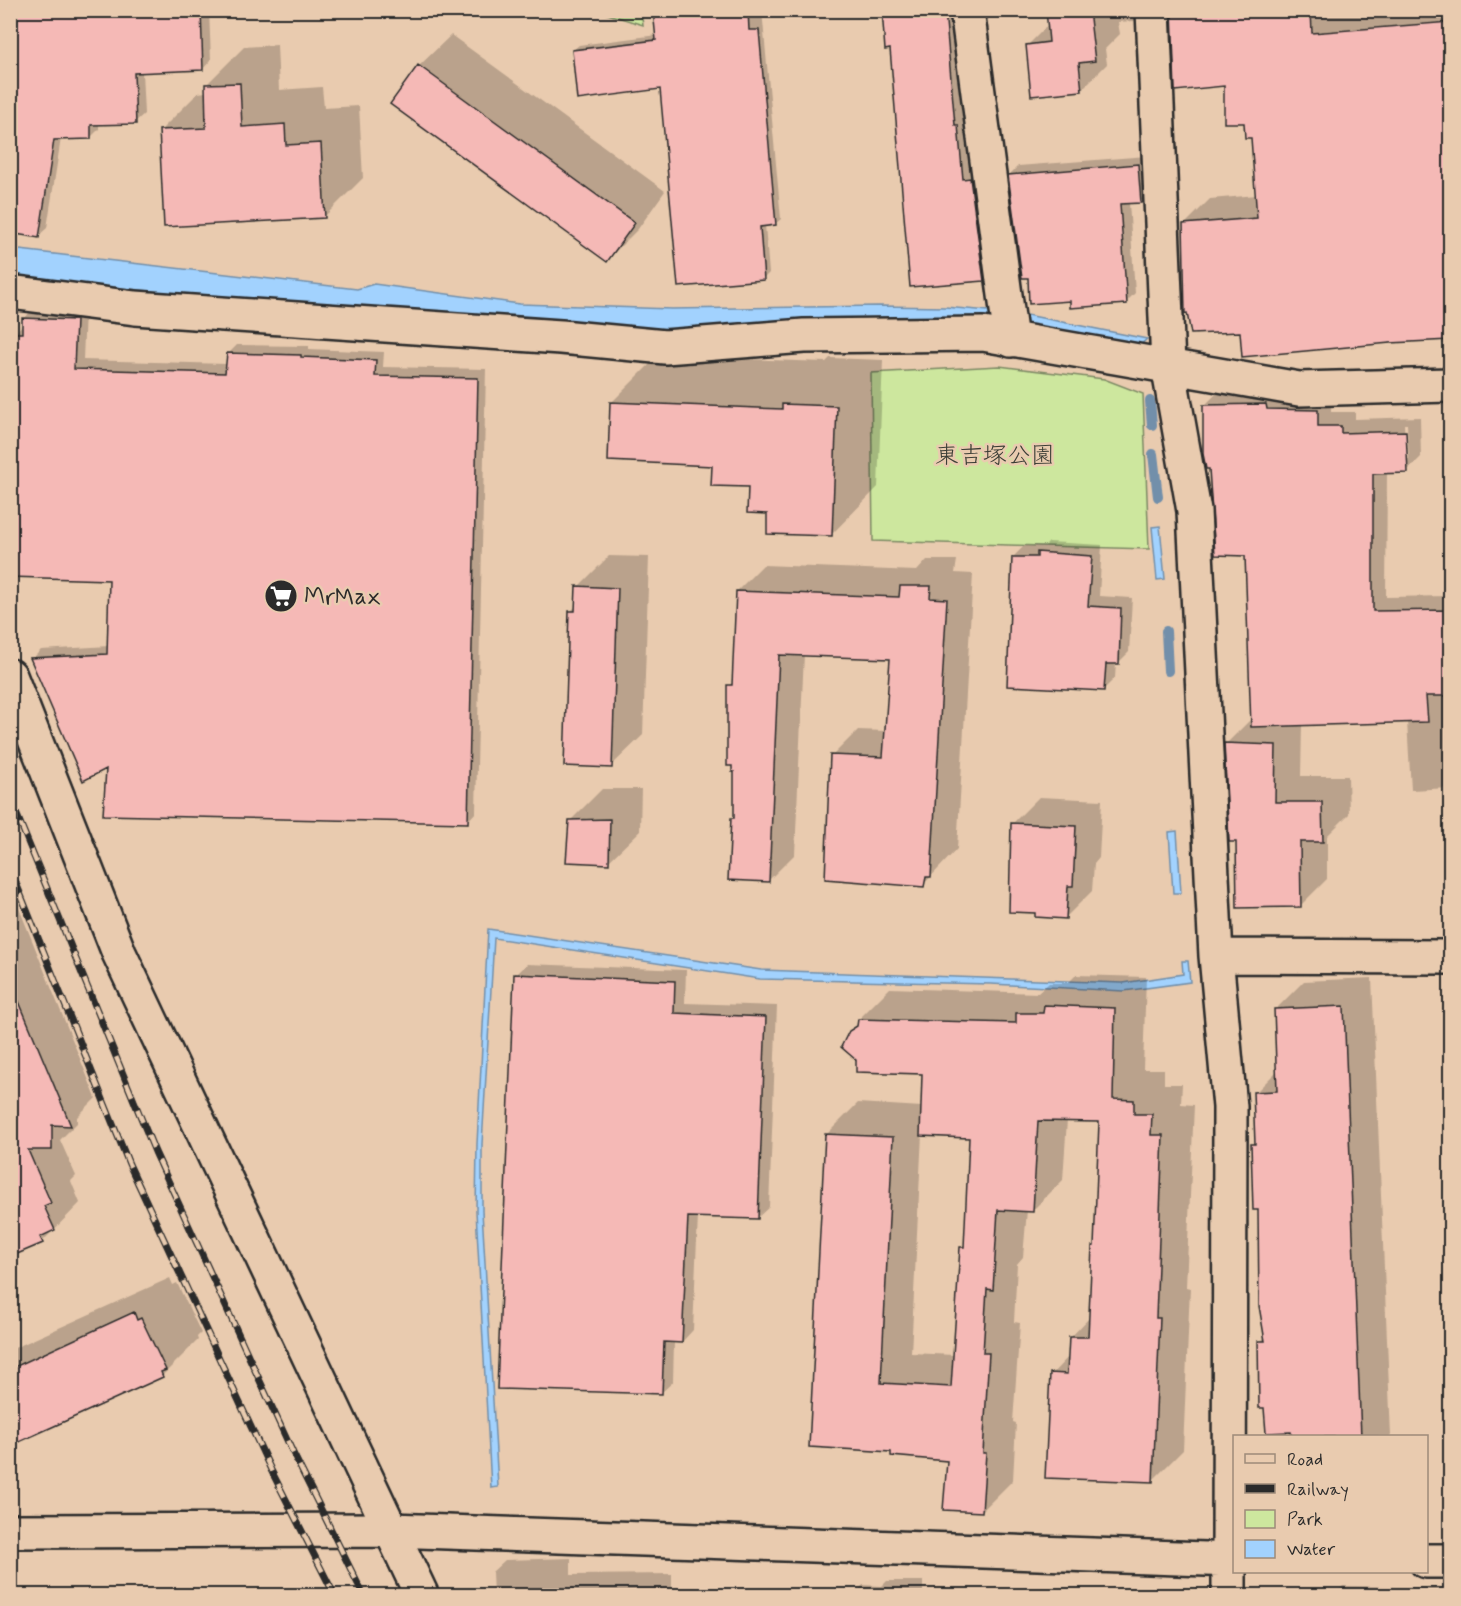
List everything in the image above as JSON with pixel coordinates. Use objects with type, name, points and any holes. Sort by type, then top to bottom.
[{"type":"street","points":[[966,10],[1011,333]]},
{"type":"street","points":[[1153,10],[1168,365],[1194,511],[1216,957],[1230,1107],[1232,1560],[1229,1596]]},
{"type":"street","points":[[10,292],[135,308],[561,336],[665,347],[804,336],[1011,333],[1299,389],[1450,385]]},
{"type":"street","points":[[10,676],[119,953],[422,1596]]},
{"type":"street","points":[[1216,957],[1450,957]]},
{"type":"street","points":[[10,1531],[391,1530],[1232,1560]]},
{"type":"street","points":[[1428,1561],[1450,1561]]},
{"type":"green space","points":[[598,11],[641,11],[643,25]]},
{"type":"green space","name":"東吉塚公園","points":[[999,366],[1104,379],[1143,394],[1149,549],[873,541],[871,373]]},
{"type":"water","points":[[11,249],[357,289],[374,284],[520,304],[672,309],[945,307],[1022,314],[1147,339],[1139,346],[669,340],[354,313],[11,276]]},
{"type":"water","points":[[1160,526],[1165,579],[1157,580],[1152,527]]},
{"type":"water","points":[[1177,831],[1181,893],[1173,893],[1169,832]]},
{"type":"water","points":[[488,929],[761,970],[1123,983],[1183,974],[1182,961],[1188,961],[1190,982],[1124,991],[991,984],[760,979],[494,938],[482,1144],[482,1211],[498,1487],[491,1488],[476,1211],[477,1144]]},
{"type":"building","points":[[10,10],[201,10],[203,70],[134,73],[136,124],[91,125],[91,139],[54,140],[39,238],[10,233]]},
{"type":"building","points":[[653,10],[748,10],[749,30],[759,30],[776,225],[760,227],[764,280],[678,287],[660,89],[577,100],[572,50],[656,40]]},
{"type":"building","points":[[882,10],[945,10],[955,125],[958,125],[963,179],[970,178],[984,281],[910,287],[890,49],[885,50]]},
{"type":"building","points":[[1046,10],[1089,10],[1095,61],[1079,63],[1082,91],[1031,96],[1026,45],[1049,42]]},
{"type":"building","points":[[1172,10],[1311,10],[1312,33],[1450,22],[1450,340],[1390,343],[1242,357],[1240,332],[1191,334],[1187,313],[1185,314],[1183,224],[1257,218],[1251,138],[1245,138],[1244,123],[1224,123],[1224,86],[1175,91]]},
{"type":"building","points":[[418,65],[635,223],[607,262],[390,104]]},
{"type":"building","points":[[240,83],[242,127],[285,124],[286,145],[321,143],[325,218],[164,227],[159,130],[206,128],[205,84]]},
{"type":"building","points":[[1138,164],[1141,203],[1120,204],[1127,304],[1070,308],[1070,301],[1029,304],[1028,278],[1022,278],[1008,175]]},
{"type":"building","points":[[22,318],[76,320],[74,369],[225,373],[227,353],[376,360],[375,376],[478,378],[468,823],[103,815],[106,769],[83,781],[30,658],[107,654],[109,580],[10,577],[10,437],[13,377],[10,377],[10,348],[13,348],[13,333],[22,333]]},
{"type":"building","points":[[610,402],[782,409],[782,404],[837,406],[832,536],[767,534],[767,514],[747,513],[748,487],[711,486],[712,466],[608,461]]},
{"type":"building","points":[[1266,404],[1267,409],[1318,410],[1318,426],[1341,426],[1341,433],[1406,431],[1408,473],[1373,474],[1373,611],[1450,610],[1450,696],[1426,696],[1428,722],[1251,727],[1245,556],[1215,555],[1209,469],[1206,469],[1203,454],[1203,405]]},
{"type":"building","points":[[1037,552],[1092,556],[1088,606],[1121,608],[1119,664],[1106,664],[1104,691],[1007,686],[1012,557],[1037,557]]},
{"type":"building","points":[[576,586],[618,588],[612,768],[564,766],[569,611],[575,611]]},
{"type":"building","points":[[900,586],[931,586],[930,598],[947,599],[931,877],[926,877],[924,887],[825,879],[830,755],[883,757],[890,659],[779,655],[769,882],[728,880],[731,818],[734,818],[734,772],[732,772],[732,766],[727,766],[727,685],[732,685],[736,591],[899,597]]},
{"type":"building","points":[[1224,743],[1276,745],[1275,802],[1322,802],[1323,842],[1300,842],[1301,907],[1237,908],[1236,842],[1229,842]]},
{"type":"building","points":[[610,819],[609,864],[566,862],[569,820]]},
{"type":"building","points":[[1011,823],[1076,826],[1073,886],[1068,886],[1066,919],[1035,917],[1035,913],[1009,912]]},
{"type":"building","points":[[514,974],[675,981],[674,1013],[766,1017],[758,1219],[688,1217],[682,1343],[664,1342],[662,1394],[497,1389]]},
{"type":"building","points":[[10,980],[71,1126],[52,1125],[52,1150],[28,1150],[51,1203],[44,1206],[55,1230],[40,1237],[43,1243],[10,1257]]},
{"type":"building","points":[[1044,1005],[1115,1008],[1113,1099],[1134,1100],[1134,1114],[1152,1114],[1151,1135],[1163,1135],[1156,1318],[1160,1318],[1153,1482],[1045,1478],[1050,1373],[1067,1374],[1069,1337],[1088,1337],[1099,1122],[1038,1121],[1033,1212],[998,1210],[993,1290],[987,1289],[983,1353],[989,1353],[982,1512],[943,1510],[947,1461],[891,1456],[891,1452],[809,1447],[825,1134],[893,1137],[881,1383],[951,1387],[960,1247],[964,1247],[969,1138],[920,1136],[922,1074],[856,1072],[856,1060],[841,1047],[849,1031],[857,1026],[858,1019],[1016,1023],[1016,1013],[1043,1013]]},
{"type":"building","points":[[1344,1006],[1361,1435],[1266,1433],[1264,1408],[1259,1408],[1258,1341],[1265,1341],[1259,1306],[1258,1210],[1253,1210],[1251,1144],[1255,1144],[1253,1092],[1277,1091],[1274,1009]]},
{"type":"building","points":[[134,1312],[137,1320],[141,1318],[166,1370],[161,1372],[163,1377],[10,1446],[10,1369]]},
{"type":"waterway","points":[[1150,401],[1152,425]]},
{"type":"waterway","points":[[1153,454],[1158,497]]},
{"type":"waterway","points":[[1166,631],[1168,671]]},
{"type":"railway","points":[[10,798],[155,1152],[293,1453],[364,1596]]},
{"type":"railway","points":[[10,868],[129,1164],[271,1470],[335,1596]]},
{"type":"place","name":"MrMax","points":[[281,596]]}]
